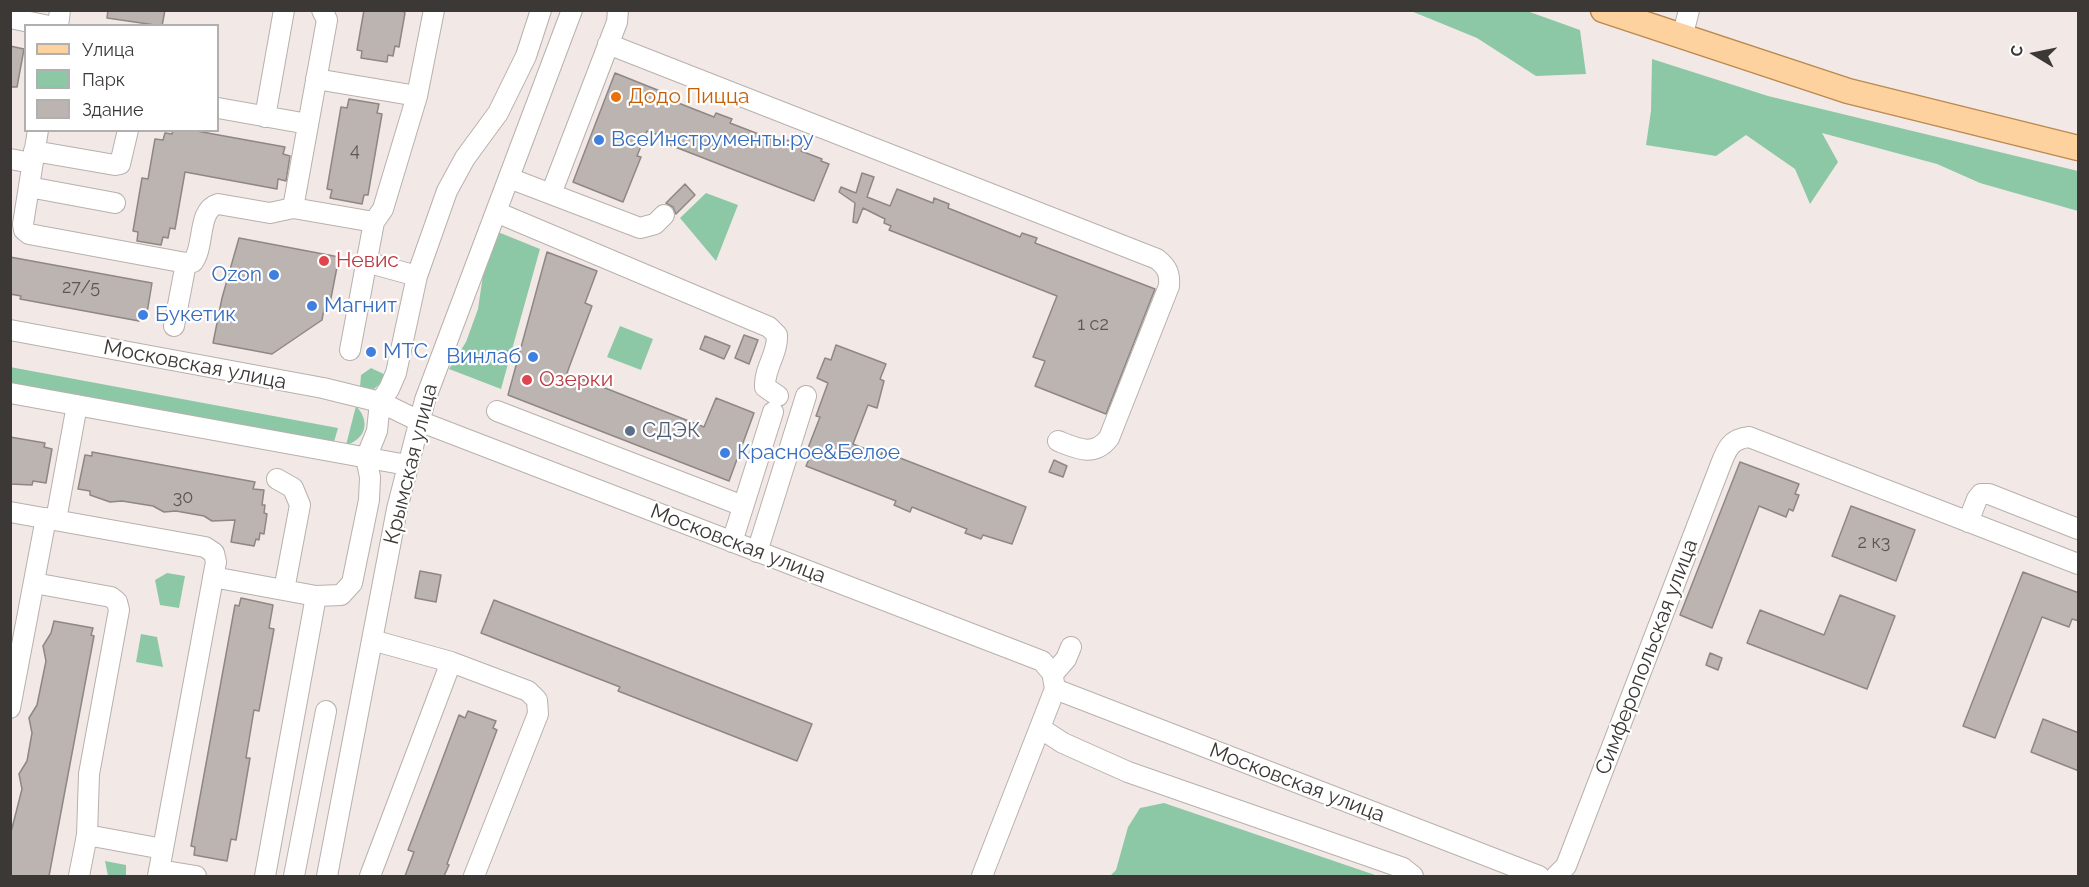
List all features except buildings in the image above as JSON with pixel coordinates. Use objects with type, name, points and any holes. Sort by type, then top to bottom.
[{"type":"main road","points":[[1603,10],[1848,91],[2079,148]]},
{"type":"street","points":[[265,117],[284,10]]},
{"type":"street","points":[[293,208],[327,20],[322,10]]},
{"type":"street","points":[[350,350],[374,222],[383,209],[417,96],[434,10]]},
{"type":"street","points":[[213,578],[316,596],[341,595],[352,583],[369,500],[370,477],[366,458],[377,431],[380,402],[396,373],[417,276],[447,191],[465,158],[498,112],[526,56],[541,10]]},
{"type":"street","name":"Крымская улица","points":[[564,34],[567,10]]},
{"type":"street","name":"Крымская улица","points":[[327,876],[407,465],[418,422],[429,385],[572,10]]},
{"type":"street","points":[[550,194],[617,22],[618,10]]},
{"type":"street","points":[[1682,38],[1689,10]]},
{"type":"street","points":[[10,18],[39,24]]},
{"type":"street","points":[[608,44],[1157,259],[1165,266],[1169,275],[1169,286],[1109,438],[1102,446],[1092,451],[1082,450],[1058,441]]},
{"type":"street","points":[[316,79],[417,96]]},
{"type":"street","points":[[219,108],[308,124]]},
{"type":"street","points":[[38,132],[22,224],[24,230],[29,234],[186,263],[194,262],[198,255],[206,212],[211,206],[218,204],[270,213],[293,208],[374,222]]},
{"type":"street","points":[[10,159],[33,157],[120,164],[128,132]]},
{"type":"street","points":[[509,177],[640,228],[655,224],[664,215]]},
{"type":"street","points":[[29,188],[115,203]]},
{"type":"street","points":[[496,212],[770,327],[777,335],[777,345],[765,377],[765,387],[775,404],[732,542]]},
{"type":"street","points":[[366,262],[417,276]]},
{"type":"street","points":[[174,326],[186,263]]},
{"type":"street","name":"Московская улица","points":[[10,330],[323,388],[380,402],[418,422],[1042,661],[1054,682],[1539,876]]},
{"type":"street","points":[[10,393],[407,465]]},
{"type":"street","points":[[757,552],[806,396]]},
{"type":"street","points":[[10,708],[34,583],[77,405]]},
{"type":"street","points":[[497,411],[743,506]]},
{"type":"street","name":"Симферопольская улица","points":[[1556,876],[1566,866],[1728,446],[1737,438],[1749,437],[1968,522]]},
{"type":"street","points":[[277,479],[293,488],[300,505],[284,590]]},
{"type":"street","points":[[2079,529],[1989,494],[1981,494],[1977,499],[1968,522],[2079,564]]},
{"type":"street","points":[[10,512],[205,547],[214,553],[213,578],[158,873],[196,876]]},
{"type":"street","points":[[34,583],[111,597],[117,602],[119,610],[89,774],[87,835],[79,876]]},
{"type":"street","points":[[265,876],[316,596]]},
{"type":"street","points":[[372,640],[451,662],[528,691],[537,700],[537,714],[474,876]]},
{"type":"street","points":[[982,876],[1040,728],[1054,682],[1071,647]]},
{"type":"street","points":[[370,876],[451,662]]},
{"type":"street","points":[[294,876],[326,711]]},
{"type":"street","points":[[1040,728],[1063,743],[1128,772],[1403,868],[1413,876]]},
{"type":"street","points":[[87,835],[163,849]]},
{"type":"green space","points":[[1411,11],[1527,11],[1580,30],[1586,74],[1536,76],[1477,38]]},
{"type":"green space","points":[[1652,59],[1768,96],[2078,171],[2078,211],[1980,183],[1937,164],[1822,133],[1838,162],[1810,204],[1795,169],[1746,135],[1716,156],[1646,145],[1651,111]]},
{"type":"green space","points":[[706,193],[738,205],[716,261],[680,218]]},
{"type":"green space","points":[[498,232],[540,249],[501,389],[449,369],[466,342],[478,309],[484,268]]},
{"type":"green space","points":[[620,326],[653,339],[641,370],[607,357]]},
{"type":"green space","points":[[10,367],[338,428],[334,442],[11,383]]},
{"type":"green space","points":[[371,368],[388,376],[374,389],[360,387],[361,375]]},
{"type":"green space","points":[[356,406],[363,417],[364,428],[358,438],[346,445]]},
{"type":"green space","points":[[167,573],[185,576],[179,608],[160,605],[155,580]]},
{"type":"green space","points":[[141,634],[157,637],[163,667],[136,662]]},
{"type":"green space","points":[[1164,803],[1378,876],[1110,876],[1116,870],[1128,827],[1140,808]]},
{"type":"green space","points":[[105,861],[126,865],[126,876],[108,876]]},
{"type":"place","name":"Додо Пицца","points":[[616,97]]},
{"type":"place","name":"ВсеИнструменты.ру","points":[[599,140]]},
{"type":"place","name":"Невис","points":[[324,261]]},
{"type":"place","name":"Ozon","points":[[274,275]]},
{"type":"place","name":"Магнит","points":[[312,306]]},
{"type":"place","name":"Букетик","points":[[143,315]]},
{"type":"place","name":"МТС","points":[[371,352]]},
{"type":"place","name":"Винлаб","points":[[533,357]]},
{"type":"place","name":"Озерки","points":[[527,380]]},
{"type":"place","name":"СДЭК","points":[[630,431]]},
{"type":"place","name":"Красное&Белое","points":[[725,453]]}]
